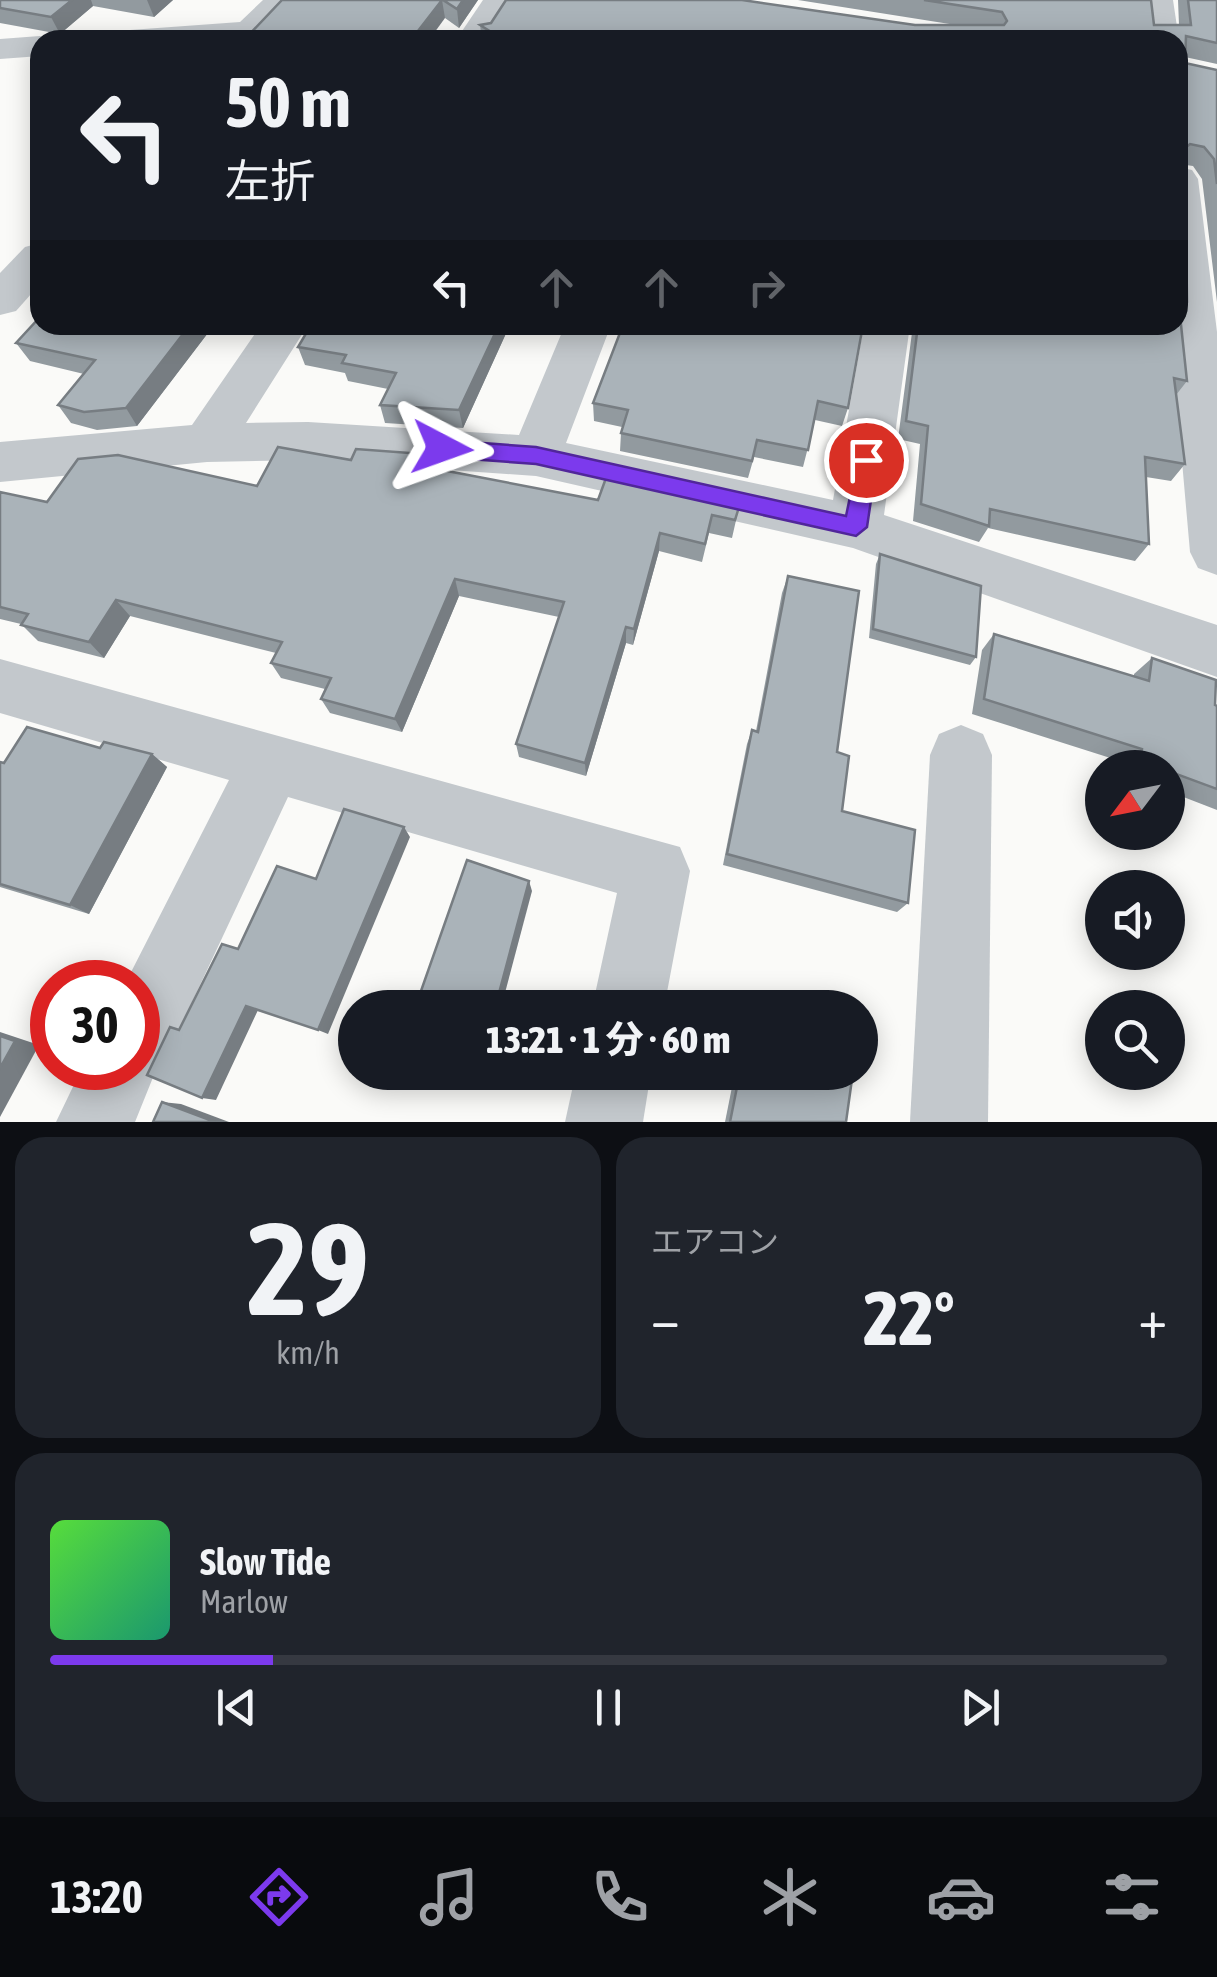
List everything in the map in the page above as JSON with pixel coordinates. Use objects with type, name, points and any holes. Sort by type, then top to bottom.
[{"type":"street","points":[[252,30],[282,0]]},
{"type":"street","points":[[480,30],[499,0]]},
{"type":"street","points":[[1157,0],[1161,30]]},
{"type":"street","points":[[0,49],[30,47]]},
{"type":"street","points":[[0,300],[30,268]]},
{"type":"street","points":[[1188,275],[1217,552]]},
{"type":"street","points":[[207,443],[278,335]]},
{"type":"street","points":[[536,456],[584,335]]},
{"type":"street","points":[[856,527],[885,335]]},
{"type":"street","points":[[0,462],[207,443],[308,441],[536,456],[856,527],[1217,651]]},
{"type":"street","points":[[0,686],[656,871],[632,990]]},
{"type":"street","points":[[949,1122],[961,755]]},
{"type":"street","points":[[160,991],[272,762]]},
{"type":"street","points":[[95,1122],[111,1090]]},
{"type":"street","points":[[604,1122],[610,1090]]},
{"type":"building","points":[[0,0],[72,0],[51,17],[0,8]]},
{"type":"building","points":[[282,0],[442,0],[419,30],[254,30]]},
{"type":"building","points":[[443,0],[463,0],[457,9]]},
{"type":"building","points":[[506,0],[742,0],[915,25],[1004,25],[1007,21],[1002,12],[924,0],[1151,0],[1154,25],[1191,25],[1188,0],[1217,0],[1217,43],[1188,36],[1188,30],[488,30],[480,25],[491,23]]},
{"type":"building","points":[[1188,64],[1217,70],[1217,184],[1214,159],[1204,147],[1190,144]]},
{"type":"building","points":[[30,328],[30,335],[182,335],[126,408],[84,412],[58,405],[95,360],[16,343]]},
{"type":"building","points":[[305,335],[494,335],[459,410],[380,405],[396,373],[342,363],[346,355],[298,347]]},
{"type":"building","points":[[619,335],[861,335],[848,408],[818,401],[808,450],[757,440],[752,461],[621,433],[628,410],[593,403]]},
{"type":"building","points":[[917,335],[1182,335],[1187,381],[1174,378],[1185,464],[1145,457],[1149,544],[990,509],[989,526],[921,504],[928,426],[906,421]]},
{"type":"building","points":[[278,447],[351,460],[356,449],[437,455],[448,458],[442,470],[598,500],[606,478],[739,507],[735,520],[712,515],[705,544],[660,533],[634,629],[626,627],[585,763],[516,744],[564,602],[455,579],[395,719],[321,699],[331,678],[271,663],[282,642],[116,600],[89,642],[21,625],[28,614],[0,607],[0,492],[47,502],[78,459],[118,455],[257,486]]},
{"type":"building","points":[[880,554],[981,586],[976,657],[873,629]]},
{"type":"building","points":[[788,576],[859,591],[837,752],[849,756],[842,811],[915,830],[908,903],[727,854],[752,730],[758,732]]},
{"type":"building","points":[[994,634],[1149,681],[1152,658],[1216,680],[1217,789],[1185,777],[1185,750],[1142,750],[984,699]]},
{"type":"building","points":[[27,727],[100,748],[104,742],[152,754],[70,905],[0,884],[0,762],[4,763]]},
{"type":"building","points":[[344,809],[404,827],[318,1030],[246,1006],[202,1098],[160,1080],[160,1048],[170,1027],[179,1030],[222,944],[238,949],[277,866],[316,879]]},
{"type":"building","points":[[467,860],[529,881],[500,990],[421,990]]},
{"type":"building","points":[[0,1036],[15,1041],[0,1068]]},
{"type":"building","points":[[736,1090],[850,1090],[846,1122],[730,1122]]},
{"type":"building","points":[[162,1102],[215,1122],[153,1122]]},
{"type":"route","points":[[442,448],[536,456],[856,527],[866,460]]}]
